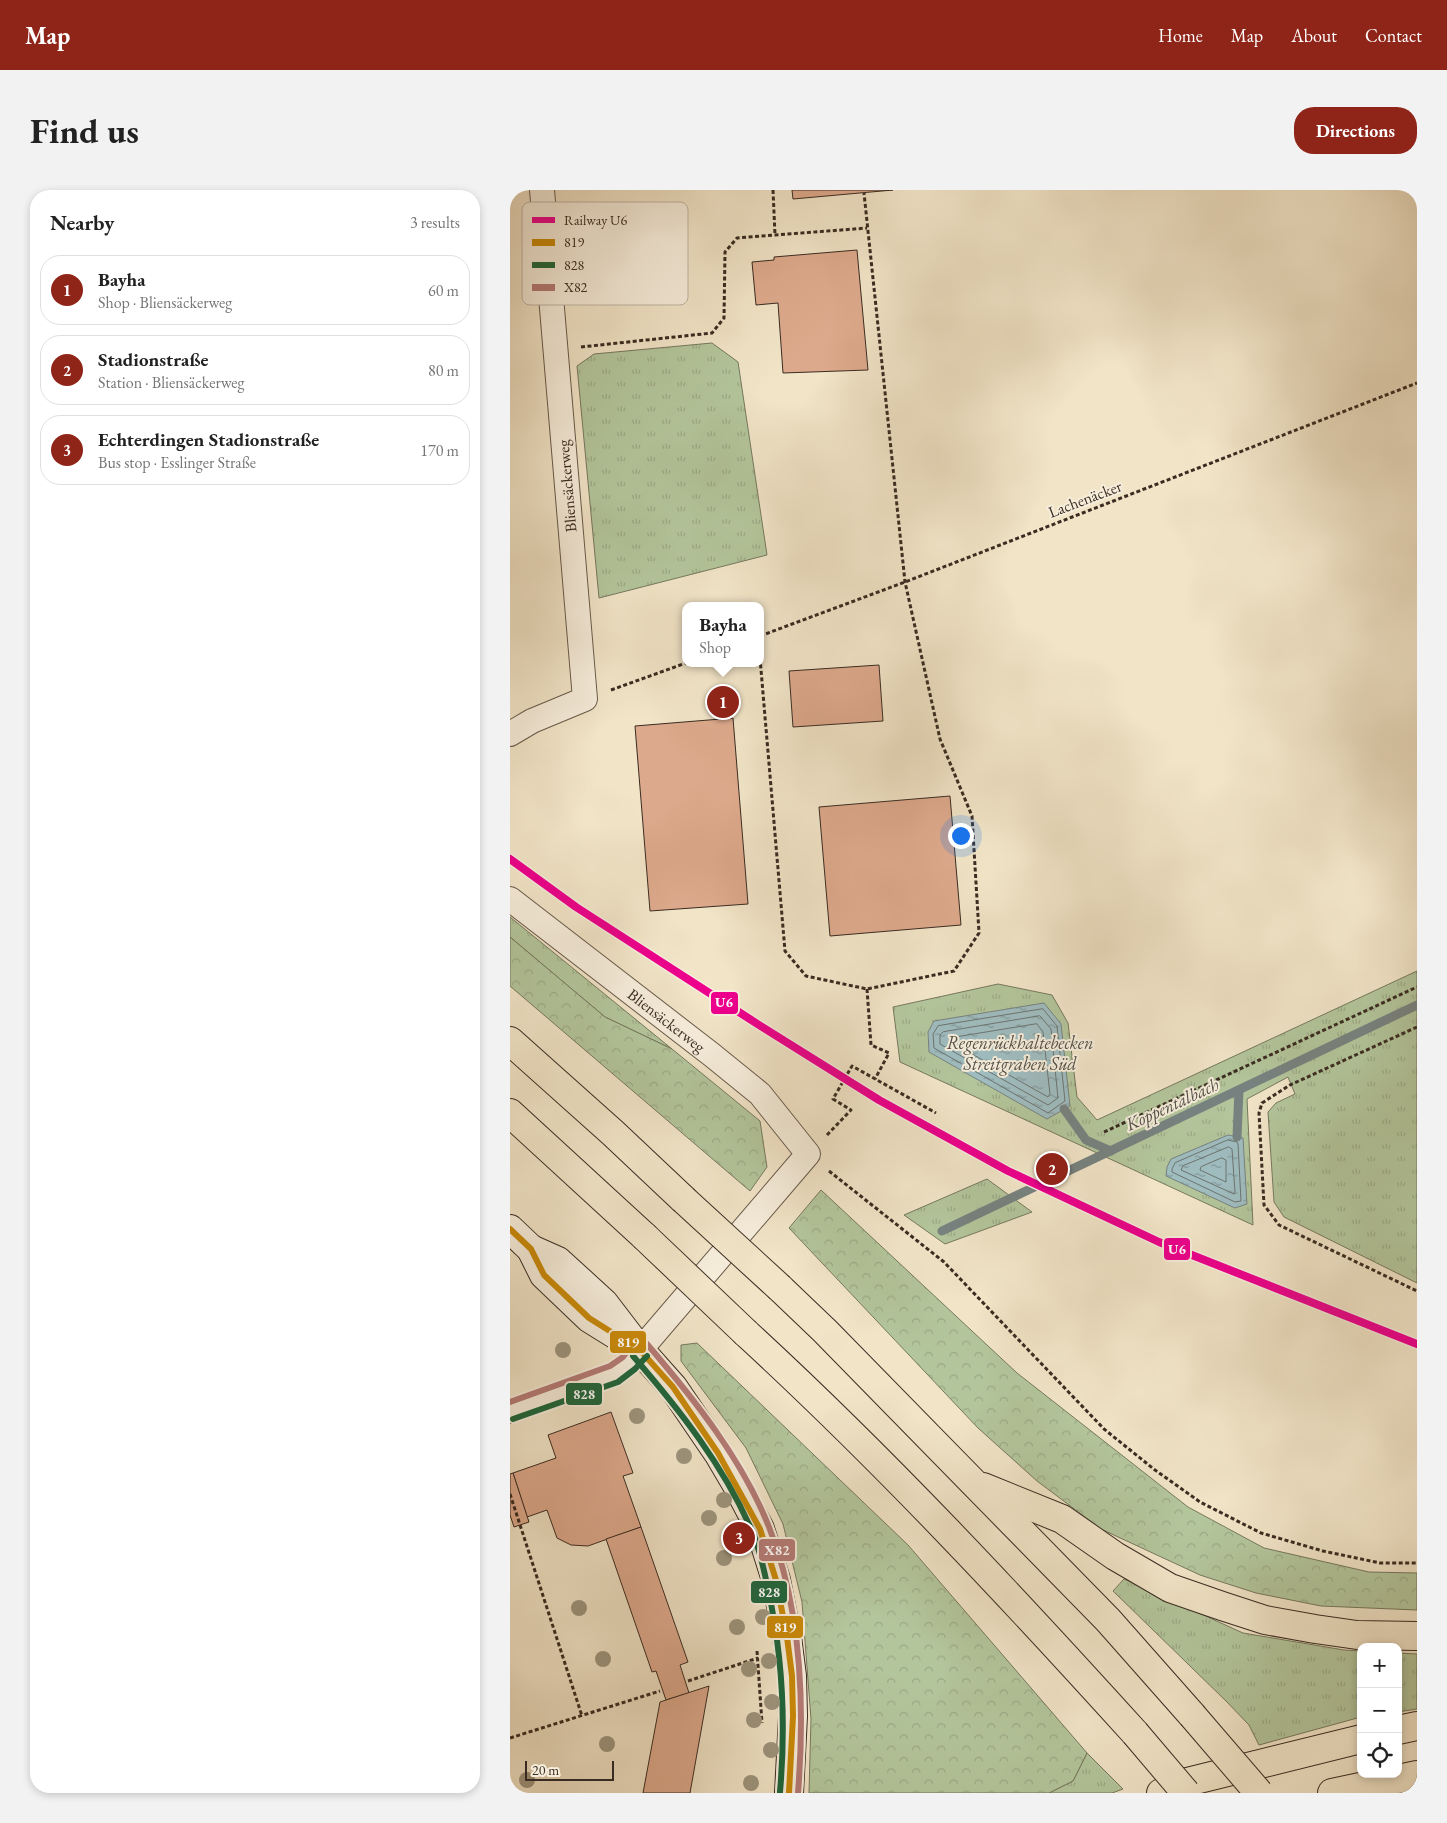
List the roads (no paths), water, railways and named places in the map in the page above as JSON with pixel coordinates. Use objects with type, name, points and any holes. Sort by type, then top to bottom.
[{"type":"highway","points":[[510,1042],[606,1126],[825,1331],[1108,1620],[1259,1793]]},
{"type":"highway","points":[[510,1113],[813,1395],[976,1560],[1135,1733],[1186,1793]]},
{"type":"highway","points":[[972,1483],[1062,1519],[1115,1556],[1162,1583],[1213,1603],[1265,1620],[1315,1629],[1357,1634],[1417,1636]]},
{"type":"highway","points":[[1402,1729],[1417,1726]]},
{"type":"highway","points":[[1160,1793],[1187,1782],[1357,1740]]},
{"type":"highway","points":[[1332,1793],[1417,1775]]},
{"type":"main road","points":[[510,1229],[531,1249],[544,1275],[588,1318],[640,1350],[673,1387],[718,1453],[738,1486],[760,1529],[776,1580],[792,1676],[793,1716],[789,1793]]},
{"type":"street","name":"Bliensäckerweg","points":[[510,734],[532,721],[585,700],[552,305]]},
{"type":"street","name":"Bliensäckerweg","points":[[510,899],[760,1094],[808,1154],[640,1350]]},
{"type":"street","points":[[510,1411],[614,1374],[629,1363],[640,1350]]},
{"type":"water","name":"Regenrückhaltebecken Streitgraben Süd","points":[[1044,1003],[1061,1024],[1070,1106],[1047,1119],[929,1052],[928,1032],[934,1021]]},
{"type":"water","points":[[1228,1135],[1243,1138],[1247,1204],[1235,1208],[1166,1176],[1167,1167],[1171,1159]]},
{"type":"waterway","name":"Koppentalbach","points":[[942,1231],[1417,1005]]},
{"type":"waterway","points":[[1237,1137],[1239,1090]]},
{"type":"waterway","points":[[1064,1109],[1086,1140],[1111,1151]]},
{"type":"rail line","name":"U6","points":[[510,859],[576,907],[759,1025],[879,1100],[1008,1171],[1159,1242],[1417,1344]]},
{"type":"place","name":"Bayha","points":[[723,702]]},
{"type":"place","name":"Stadionstraße","points":[[1052,1169]]},
{"type":"place","name":"Echterdingen Stadionstraße","points":[[739,1538]]}]
